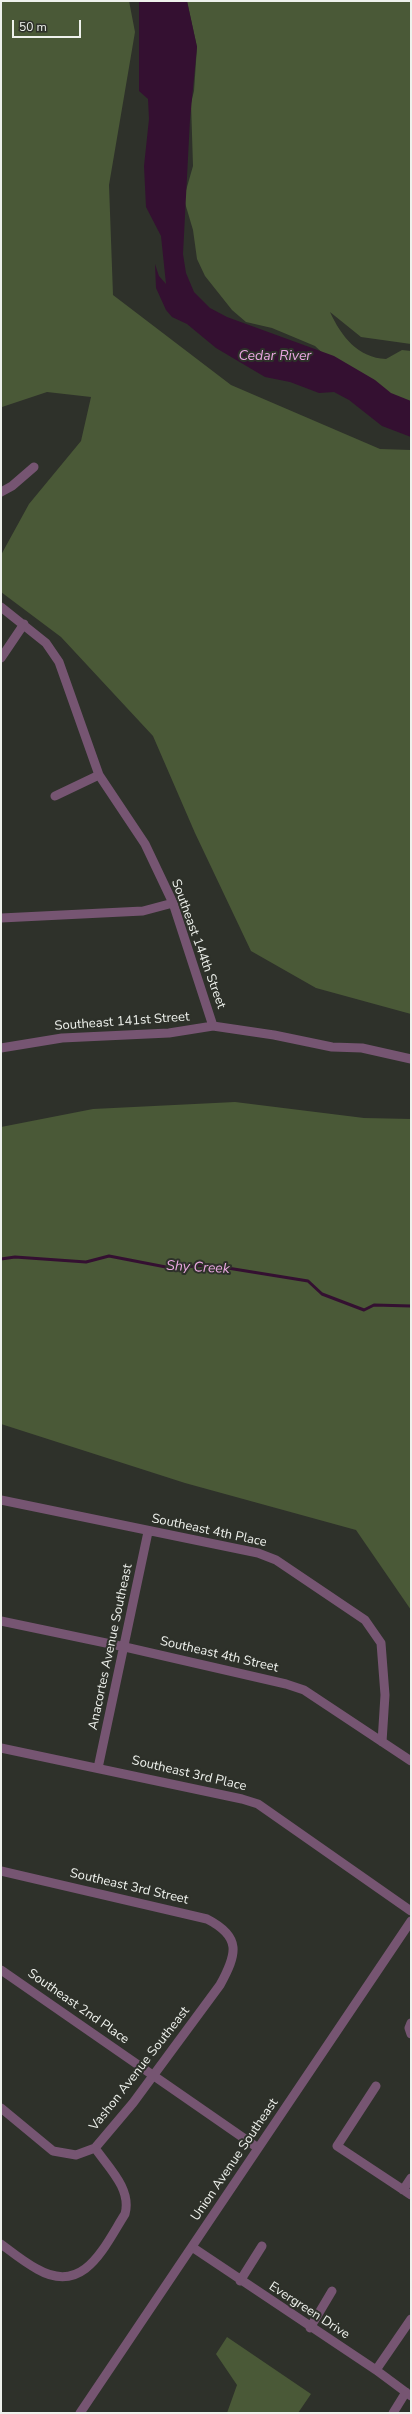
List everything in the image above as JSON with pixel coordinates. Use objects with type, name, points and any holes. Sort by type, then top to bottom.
[{"type":"street","points":[[1,492],[12,486],[34,467]]},
{"type":"street","name":"Southeast 144th Street","points":[[1,607],[46,643],[59,662],[99,775],[145,844],[172,903],[214,1026]]},
{"type":"street","points":[[1,658],[24,624]]},
{"type":"street","points":[[55,796],[99,775]]},
{"type":"street","points":[[1,918],[143,911],[172,903]]},
{"type":"street","name":"Southeast 141st Street","points":[[1,1048],[62,1038],[169,1033],[214,1026],[274,1035],[332,1047],[362,1048],[411,1059]]},
{"type":"street","name":"Southeast 4th Place","points":[[1,1500],[148,1532],[258,1553],[276,1560],[365,1620],[381,1643],[385,1695],[382,1742]]},
{"type":"street","name":"Anacortes Avenue Southeast","points":[[98,1768],[125,1647],[148,1532]]},
{"type":"street","name":"Southeast 4th Street","points":[[1,1621],[125,1647],[286,1684],[304,1690],[411,1762]]},
{"type":"street","name":"Southeast 3rd Place","points":[[1,1748],[242,1798],[258,1804],[411,1911]]},
{"type":"street","name":"Southeast 3rd Street","points":[[1,1871],[207,1919],[224,1928],[231,1938],[233,1951]]},
{"type":"street","name":"Union Avenue Southeast","points":[[80,2413],[411,1921]]},
{"type":"street","name":"Vashon Avenue Southeast","points":[[1,2108],[53,2151],[76,2155],[95,2148],[154,2075],[220,1985],[230,1966],[233,1951]]},
{"type":"street","name":"Southeast 2nd Place","points":[[1,1970],[258,2148]]},
{"type":"street","points":[[411,2023],[409,2028],[411,2034]]},
{"type":"street","points":[[376,2086],[337,2146],[411,2196]]},
{"type":"street","points":[[1,2244],[37,2269],[62,2278],[75,2276],[94,2262],[125,2214],[127,2206],[124,2189],[95,2148]]},
{"type":"street","points":[[403,2190],[411,2178]]},
{"type":"street","points":[[240,2281],[262,2246]]},
{"type":"street","name":"Evergreen Drive","points":[[192,2247],[310,2328],[376,2370],[409,2394]]},
{"type":"street","points":[[310,2328],[332,2291]]},
{"type":"street","points":[[376,2370],[411,2319]]},
{"type":"street","points":[[392,2413],[409,2394]]},
{"type":"green space","points":[[1,1],[129,1],[135,32],[109,185],[113,295],[231,385],[380,449],[411,450],[411,1014],[316,988],[251,951],[195,833],[153,736],[61,637],[1,592],[1,555],[29,504],[81,441],[91,397],[47,392],[2,407],[1,409]]},
{"type":"green space","points":[[187,1],[411,1],[411,344],[361,337],[330,312],[334,321],[345,337],[367,355],[386,359],[402,350],[411,351],[411,414],[330,360],[315,346],[272,328],[246,322],[232,310],[205,276],[197,259],[193,230],[185,203],[185,194],[193,166],[191,103],[194,91],[197,47]]},
{"type":"green space","points":[[235,1102],[364,1118],[411,1119],[411,1610],[356,1530],[185,1483],[1,1424],[1,1127],[93,1109]]},
{"type":"green space","points":[[227,2337],[311,2394],[298,2413],[227,2413],[237,2385],[216,2354]]},
{"type":"water","name":"Cedar River","points":[[139,1],[187,1],[197,47],[190,119],[183,254],[186,273],[194,292],[210,308],[227,317],[334,356],[375,380],[391,393],[411,401],[411,437],[382,426],[349,400],[334,392],[319,393],[290,382],[265,377],[216,348],[187,324],[172,317],[166,310],[156,288],[155,264],[159,276],[166,284],[161,236],[146,207],[144,166],[149,119],[148,99],[139,91]]},
{"type":"waterway","name":"Shy Creek","points":[[1,1259],[15,1257],[86,1262],[109,1256],[171,1268],[209,1265],[308,1281],[322,1294],[364,1310],[374,1305],[411,1306]]}]
